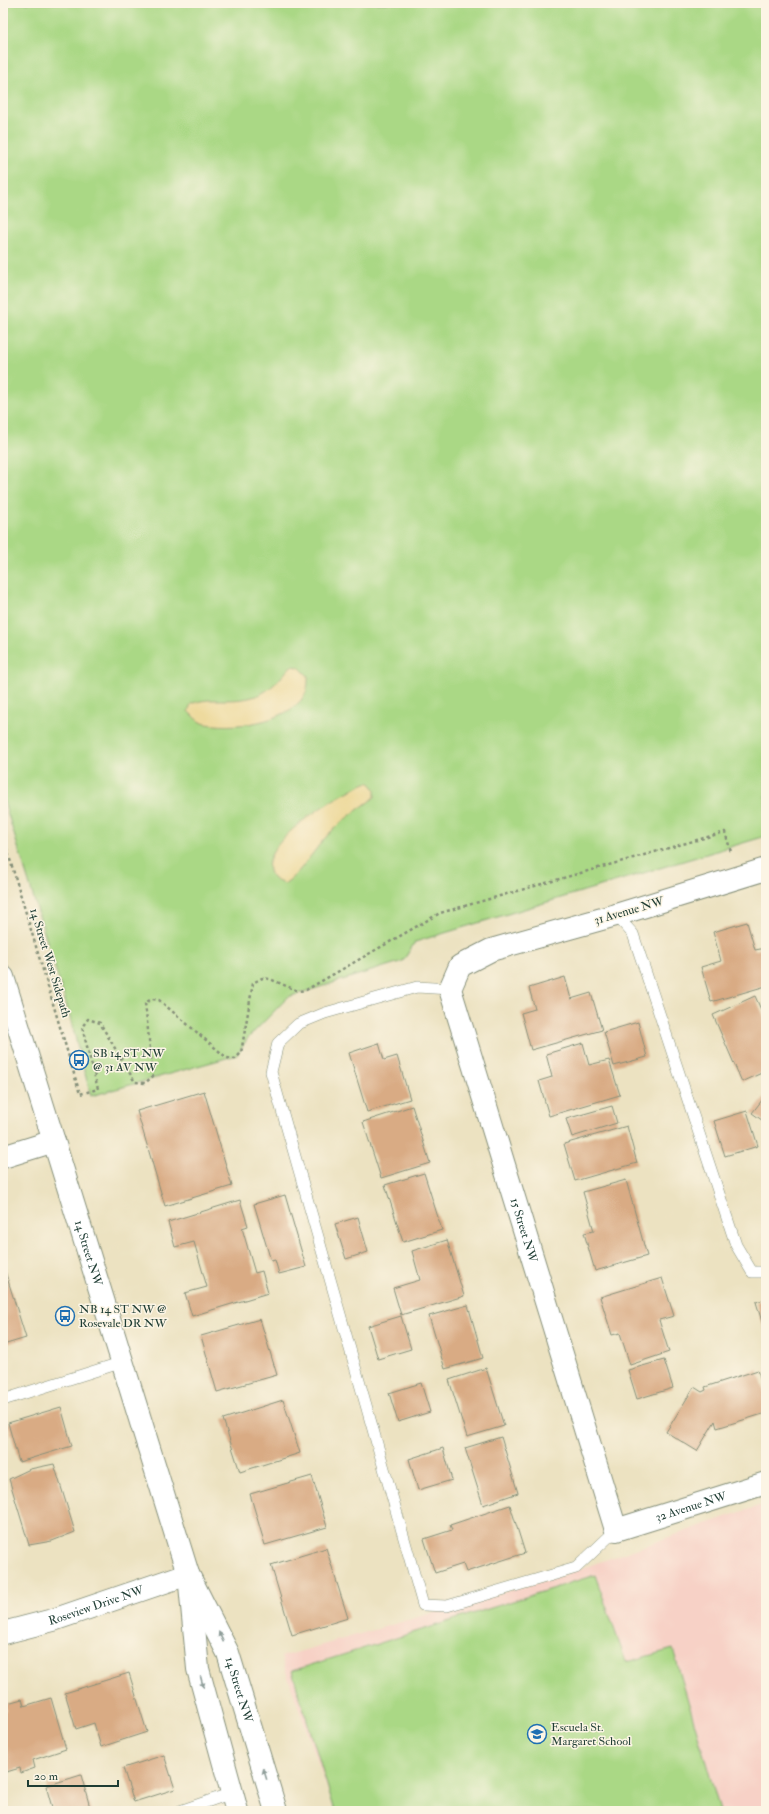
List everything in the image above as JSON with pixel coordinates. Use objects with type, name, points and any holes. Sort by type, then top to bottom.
[{"type":"street","name":"31 Avenue NW","points":[[450,990],[460,966],[491,950],[616,915],[766,869]]},
{"type":"street","name":"14 Street NW","points":[[3,977],[188,1574],[228,1653],[276,1811]]},
{"type":"street","name":"15 Street NW","points":[[450,990],[616,1530]]},
{"type":"street","points":[[3,1157],[54,1141]]},
{"type":"street","name":"32 Avenue NW","points":[[616,1530],[766,1483]]},
{"type":"street","name":"14 Street NW","points":[[188,1574],[198,1669],[235,1802]]},
{"type":"street","name":"Roseview Drive NW","points":[[3,1633],[53,1620],[188,1574]]},
{"type":"lane","points":[[616,915],[634,934],[736,1245],[752,1272],[766,1272]]},
{"type":"lane","points":[[450,990],[417,987],[325,1013],[298,1024],[278,1043],[271,1072],[423,1605],[447,1606],[576,1568],[616,1530]]},
{"type":"lane","points":[[3,1400],[123,1362]]},
{"type":"lane","points":[[180,1811],[235,1802]]},
{"type":"path","name":"14 Street West Sidepath","points":[[3,836],[80,1094],[98,1089],[82,1027],[88,1019],[100,1023],[135,1082],[145,1083],[153,1076],[145,1003],[152,999],[159,1000],[227,1058],[235,1059],[241,1053],[253,983],[262,978],[270,979],[298,991],[306,990],[440,913],[725,832],[739,878]]},
{"type":"shaded area","name":"Escuela St. Margaret School","points":[[766,1504],[766,1811],[335,1811],[281,1657],[563,1575]]},
{"type":"green space","points":[[3,3],[766,3],[766,836],[415,942],[403,961],[288,997],[247,1039],[237,1055],[91,1096],[68,1010],[3,798]]},
{"type":"green space","name":"Escuela St. Margaret School","points":[[595,1575],[626,1662],[673,1649],[720,1811],[335,1811],[292,1671]]},
{"type":"sand","points":[[291,666],[299,667],[308,676],[308,686],[304,696],[296,705],[285,713],[258,722],[228,726],[202,723],[188,711],[191,704],[200,701],[237,700],[263,693],[270,688]]},
{"type":"sand","points":[[369,782],[375,789],[375,797],[331,831],[290,880],[284,884],[274,879],[268,866],[273,851],[285,836],[302,821],[321,808],[340,796]]},
{"type":"building","points":[[747,922],[755,950],[766,948],[766,986],[711,1002],[701,967],[721,961],[713,932]]},
{"type":"building","points":[[565,977],[571,999],[591,993],[602,1030],[531,1050],[521,1013],[535,1009],[529,988]]},
{"type":"building","points":[[755,996],[766,1021],[766,1047],[764,1048],[766,1054],[766,1071],[742,1082],[713,1015]]},
{"type":"building","points":[[638,1022],[647,1057],[614,1066],[604,1032]]},
{"type":"building","points":[[379,1043],[384,1060],[397,1056],[410,1099],[367,1112],[349,1053]]},
{"type":"building","points":[[583,1043],[589,1065],[609,1060],[620,1095],[549,1116],[539,1081],[552,1077],[546,1054]]},
{"type":"building","points":[[204,1091],[232,1186],[165,1206],[137,1111]]},
{"type":"building","points":[[766,1095],[766,1123],[752,1113]]},
{"type":"building","points":[[412,1106],[430,1163],[381,1178],[363,1122]]},
{"type":"building","points":[[612,1106],[617,1123],[572,1137],[566,1119]]},
{"type":"building","points":[[747,1111],[758,1146],[725,1156],[714,1121]]},
{"type":"building","points":[[627,1126],[637,1163],[575,1181],[564,1144]]},
{"type":"building","points":[[424,1173],[442,1230],[403,1242],[385,1185]]},
{"type":"building","points":[[626,1180],[647,1256],[595,1271],[584,1233],[594,1231],[583,1192]]},
{"type":"building","points":[[285,1195],[306,1267],[279,1274],[275,1260],[271,1261],[254,1204]]},
{"type":"building","points":[[240,1200],[248,1226],[242,1228],[255,1273],[262,1271],[268,1293],[192,1316],[185,1293],[207,1287],[194,1242],[175,1247],[168,1222]]},
{"type":"building","points":[[358,1217],[368,1252],[346,1259],[335,1224]]},
{"type":"building","points":[[447,1240],[464,1296],[401,1315],[393,1288],[420,1280],[412,1251]]},
{"type":"building","points":[[3,1271],[5,1271],[26,1338],[3,1345]]},
{"type":"building","points":[[662,1278],[674,1316],[659,1320],[669,1352],[630,1365],[620,1333],[612,1335],[600,1297]]},
{"type":"building","points":[[766,1299],[766,1335],[756,1302]]},
{"type":"building","points":[[468,1305],[483,1358],[445,1369],[429,1316]]},
{"type":"building","points":[[401,1316],[411,1349],[378,1359],[368,1326]]},
{"type":"building","points":[[260,1319],[277,1375],[217,1392],[201,1336]]},
{"type":"building","points":[[664,1360],[673,1388],[637,1399],[628,1370]]},
{"type":"building","points":[[486,1368],[504,1426],[467,1437],[449,1380]]},
{"type":"building","points":[[758,1370],[766,1397],[766,1413],[717,1428],[715,1421],[697,1451],[666,1432],[694,1387],[702,1392],[706,1390],[705,1387]]},
{"type":"building","points":[[421,1383],[430,1412],[398,1422],[389,1393]]},
{"type":"building","points":[[283,1400],[300,1453],[240,1472],[223,1419]]},
{"type":"building","points":[[61,1407],[72,1446],[19,1462],[8,1423]]},
{"type":"building","points":[[501,1437],[518,1493],[483,1505],[465,1448]]},
{"type":"building","points":[[443,1448],[452,1480],[418,1490],[409,1459]]},
{"type":"building","points":[[54,1464],[75,1532],[52,1541],[29,1545],[9,1479],[30,1469]]},
{"type":"building","points":[[312,1476],[327,1527],[265,1545],[250,1494]]},
{"type":"building","points":[[510,1505],[525,1553],[466,1572],[463,1564],[435,1573],[424,1539],[452,1530],[450,1525]]},
{"type":"building","points":[[326,1548],[348,1618],[292,1635],[271,1565]]},
{"type":"building","points":[[129,1673],[147,1732],[101,1747],[94,1723],[76,1729],[65,1693]]},
{"type":"building","points":[[51,1698],[66,1749],[33,1760],[35,1768],[21,1773],[20,1768],[3,1773],[3,1712],[6,1711],[4,1704],[22,1699],[24,1706]]},
{"type":"building","points":[[164,1755],[175,1789],[134,1802],[123,1768]]},
{"type":"building","points":[[81,1775],[91,1811],[53,1811],[46,1786]]},
{"type":"place","name":"SB 14 ST NW @ 31 AV NW","points":[[79,1060]]},
{"type":"place","name":"NB 14 ST NW @ Rosevale DR NW","points":[[65,1316]]},
{"type":"place","name":"Escuela St. Margaret School","points":[[537,1734]]}]
